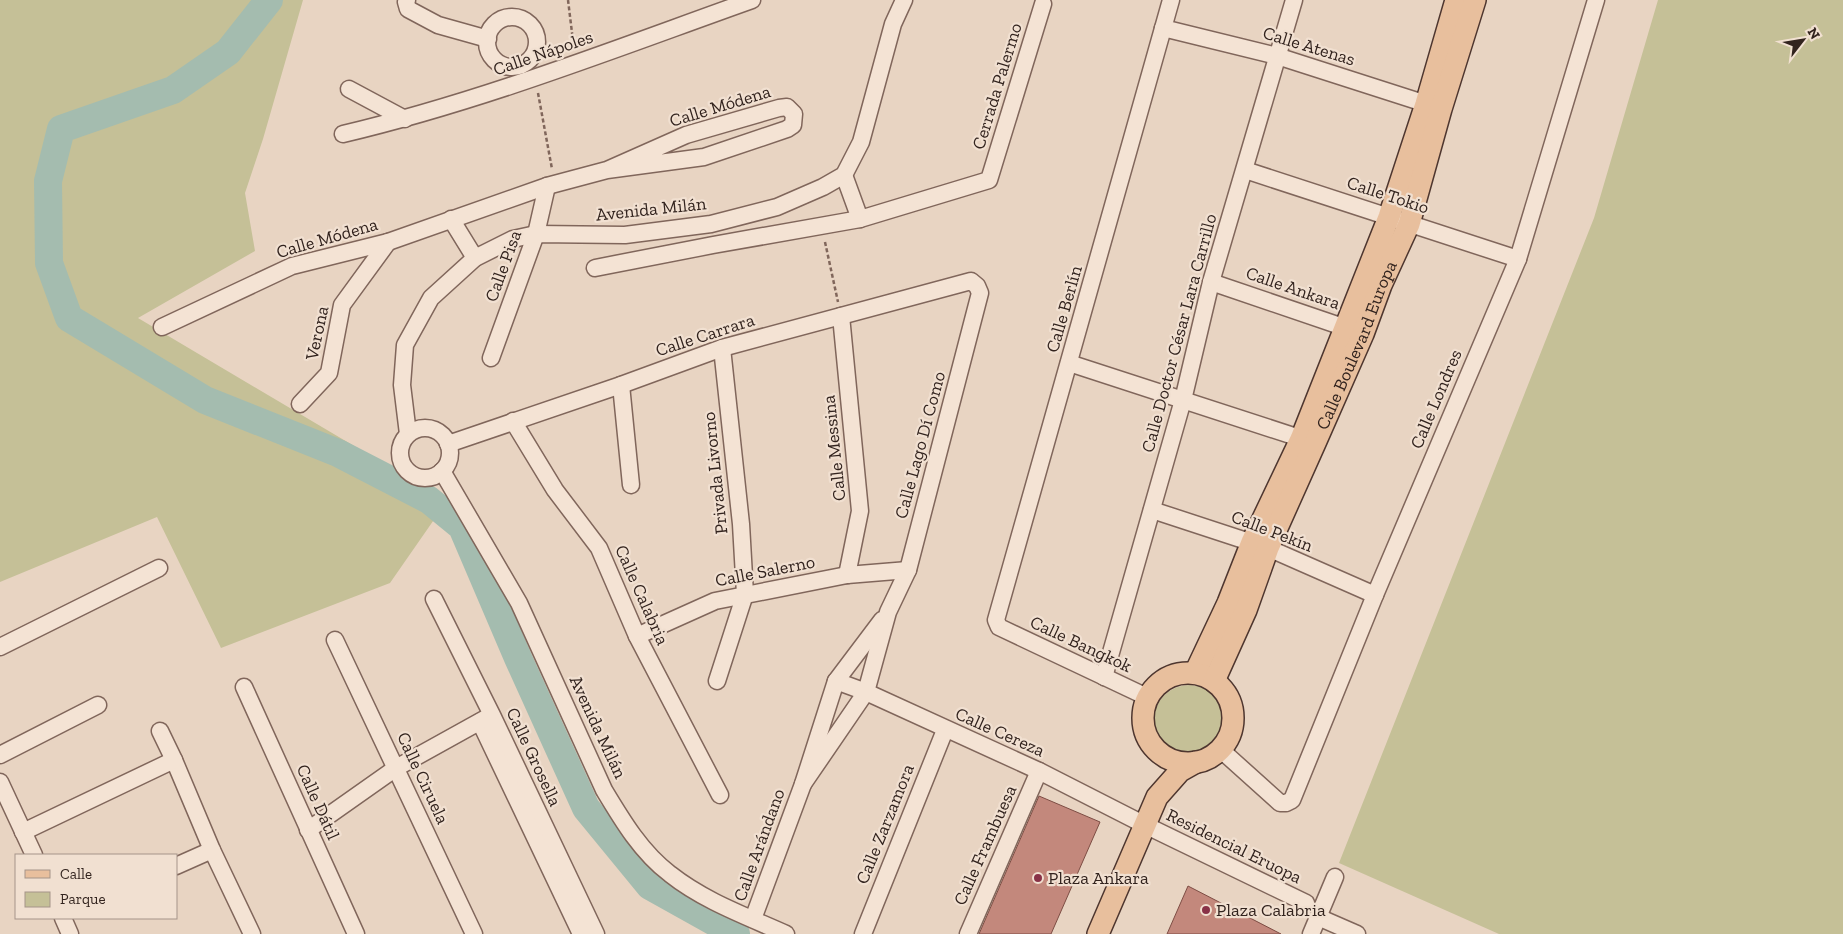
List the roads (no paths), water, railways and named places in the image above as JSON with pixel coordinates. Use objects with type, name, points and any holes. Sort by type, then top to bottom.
[{"type":"main road","name":"Calle Boulevard Europa","points":[[1354,330],[1382,285],[1409,224],[1456,0]]},
{"type":"main road","name":"Calle Boulevard Europa","points":[[1214,681],[1237,606],[1260,545],[1308,441],[1354,330],[1389,217],[1475,0]]},
{"type":"main road","name":"Calle Boulevard Europa","points":[[1195,673],[1237,606]]},
{"type":"main road","points":[[1098,934],[1157,796],[1180,771],[1196,762],[1209,758],[1220,749],[1228,737],[1232,722],[1231,706],[1225,692],[1214,681],[1195,673],[1181,673],[1167,677],[1155,686],[1147,697],[1143,711],[1143,726],[1148,740],[1157,751],[1177,761],[1196,762]]},
{"type":"main road","points":[[1157,751],[1157,796]]},
{"type":"street","name":"Calle Nápoles","points":[[343,134],[405,119],[526,75],[576,63],[752,0]]},
{"type":"street","points":[[595,268],[713,244],[860,219],[844,175],[861,142],[893,24],[904,0]]},
{"type":"street","name":"Calle Berlín","points":[[999,627],[996,620],[1171,0]]},
{"type":"street","name":"Calle Doctor César Lara Carrillo","points":[[1104,678],[1183,400],[1211,282],[1294,0]]},
{"type":"street","name":"Calle Londres","points":[[1220,749],[1280,803],[1292,800],[1375,595],[1518,259],[1596,0]]},
{"type":"street","points":[[406,1],[408,9],[438,25],[488,39]]},
{"type":"street","name":"Cerrada Palermo","points":[[860,219],[989,180],[1043,4]]},
{"type":"street","points":[[506,18],[516,18],[525,21],[532,27],[537,36],[537,46],[534,55],[528,62],[526,75],[500,64],[488,49],[488,39],[491,30],[497,22],[506,18]]},
{"type":"street","name":"Calle Atenas","points":[[1162,28],[1277,56],[1434,106]]},
{"type":"street","points":[[349,89],[405,119]]},
{"type":"street","name":"Calle Módena","points":[[162,327],[292,266],[388,242],[551,185],[607,170],[704,157],[787,129],[793,125],[794,114],[787,106],[686,135],[607,170]]},
{"type":"street","name":"Calle Tokio","points":[[1245,170],[1518,259]]},
{"type":"street","name":"Avenida Milán","points":[[408,434],[402,385],[405,345],[431,298],[475,258],[512,239],[536,234],[625,235],[711,224],[777,207],[823,187],[844,175]]},
{"type":"street","name":"Calle Pisa","points":[[491,358],[536,234],[551,185]]},
{"type":"street","points":[[451,219],[475,258]]},
{"type":"street","points":[[711,224],[713,244]]},
{"type":"street","name":"Verona","points":[[300,404],[329,373],[342,305],[388,242]]},
{"type":"street","name":"Calle Carrara","points":[[448,444],[621,385],[722,348],[971,281],[977,286]]},
{"type":"street","name":"Calle Ankara","points":[[1211,282],[1354,330]]},
{"type":"street","name":"Calle Lago Dí Como","points":[[866,692],[888,612],[908,570],[980,293],[977,286]]},
{"type":"street","name":"Calle Messina","points":[[841,316],[860,511],[847,575]]},
{"type":"street","name":"Privada Livorno","points":[[722,348],[741,524],[745,594]]},
{"type":"street","points":[[1069,363],[1308,441]]},
{"type":"street","points":[[621,385],[631,485]]},
{"type":"street","name":"Calle Calabria","points":[[513,421],[555,490],[599,548],[637,636],[720,795]]},
{"type":"street","points":[[422,427],[431,428],[444,437],[448,444],[449,458],[442,471],[436,476],[420,478],[406,470],[401,463],[400,447],[408,434],[415,429],[422,427]]},
{"type":"street","name":"Avenida Milán","points":[[442,471],[520,603],[604,790],[620,818],[642,848],[669,874],[697,893],[786,934]]},
{"type":"street","name":"Calle Pekín","points":[[1152,510],[1260,545],[1375,595]]},
{"type":"street","points":[[0,647],[159,568]]},
{"type":"street","name":"Calle Salerno","points":[[637,636],[715,601],[847,575],[908,570]]},
{"type":"street","points":[[717,681],[745,594]]},
{"type":"street","name":"Calle Grosella","points":[[434,599],[581,934]]},
{"type":"street","name":"Calle Lago Dí Como","points":[[836,681],[888,612]]},
{"type":"street","name":"Calle Bangkok","points":[[999,627],[1147,697]]},
{"type":"street","name":"Calle Ciruela","points":[[335,640],[474,934]]},
{"type":"street","name":"Calle Arándano","points":[[753,919],[803,784],[836,681]]},
{"type":"street","name":"Calle Cereza","points":[[836,681],[866,692],[1039,771],[1145,825]]},
{"type":"street","name":"Calle Dátil","points":[[244,687],[356,934]]},
{"type":"street","name":"Calle Arándano","points":[[803,784],[866,692]]},
{"type":"street","points":[[0,755],[98,705]]},
{"type":"street","points":[[308,830],[396,768],[486,719]]},
{"type":"street","name":"Calle Grosella","points":[[486,719],[596,934]]},
{"type":"street","name":"Calle Zarzamora","points":[[863,934],[946,730]]},
{"type":"street","points":[[160,731],[246,932]]},
{"type":"street","points":[[24,832],[174,760]]},
{"type":"street","name":"Calle Frambuesa","points":[[968,934],[1039,771]]},
{"type":"street","points":[[0,782],[34,854]]},
{"type":"street","name":"Residencial Eruopa","points":[[1145,825],[1306,903]]},
{"type":"street","points":[[178,865],[212,850]]},
{"type":"street","points":[[1311,934],[1335,877]]},
{"type":"street","points":[[1318,917],[1357,934]]},
{"type":"street","points":[[63,919],[70,934]]},
{"type":"waterway","points":[[269,0],[228,52],[173,90],[61,129],[48,181],[49,263],[69,318],[205,400],[338,453],[429,500],[462,527],[518,658],[586,808],[650,886],[736,934]]},
{"type":"place","name":"Plaza Ankara","points":[[1038,878]]},
{"type":"place","name":"Plaza Calabria","points":[[1206,910]]}]
